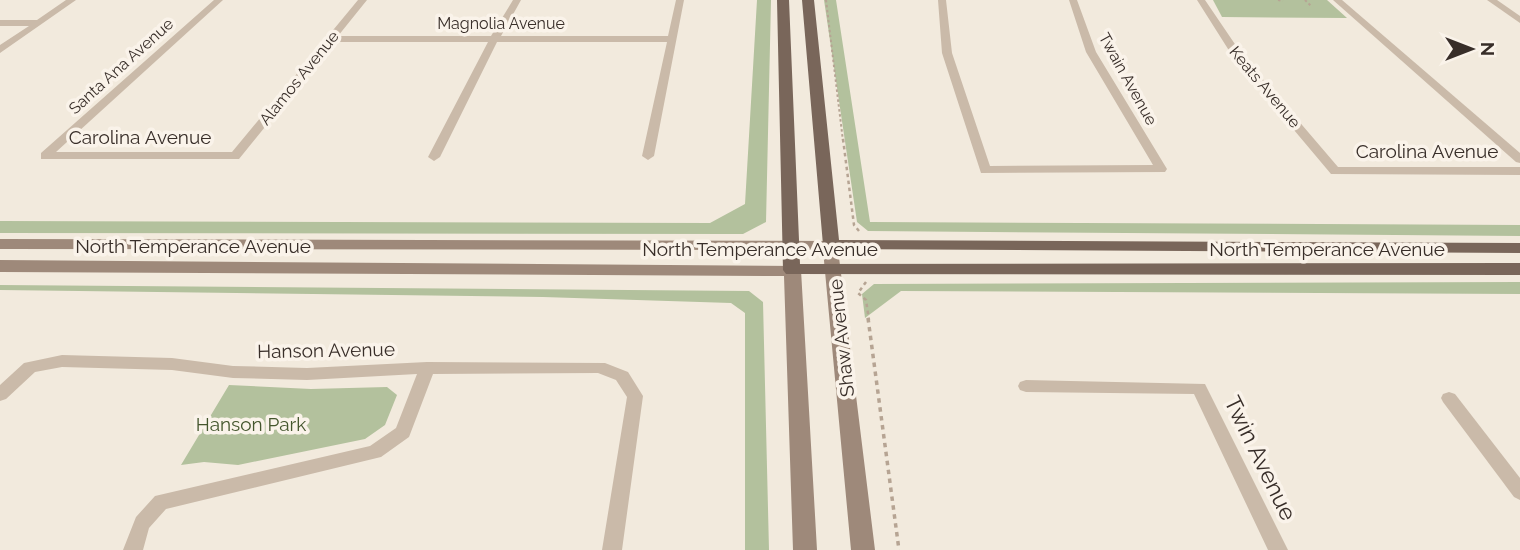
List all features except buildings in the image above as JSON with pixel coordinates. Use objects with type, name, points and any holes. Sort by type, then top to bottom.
[{"type":"main road","points":[[783,0],[805,550]]},
{"type":"main road","name":"Shaw Avenue","points":[[808,0],[863,550]]},
{"type":"main road","name":"North Temperance Avenue","points":[[0,244],[1520,248]]},
{"type":"main road","name":"North Temperance Avenue","points":[[0,266],[792,270],[1520,269]]},
{"type":"street","points":[[0,50],[72,0]]},
{"type":"street","name":"Santa Ana Avenue","points":[[45,156],[219,0]]},
{"type":"street","name":"Alamos Avenue","points":[[235,156],[363,0]]},
{"type":"street","points":[[434,157],[494,39],[517,0]]},
{"type":"street","points":[[648,156],[680,0]]},
{"type":"street","points":[[935,0],[942,0]]},
{"type":"street","name":"Twain Avenue","points":[[942,0],[947,53],[985,170],[1161,169],[1091,52],[1073,0]]},
{"type":"street","name":"Keats Avenue","points":[[1201,0],[1239,58],[1335,171]]},
{"type":"street","points":[[1337,0],[1520,159]]},
{"type":"street","points":[[1490,0],[1520,20]]},
{"type":"street","points":[[0,23],[40,23]]},
{"type":"street","name":"Magnolia Avenue","points":[[332,38],[670,39]]},
{"type":"street","name":"Carolina Avenue","points":[[45,156],[235,156]]},
{"type":"street","name":"Carolina Avenue","points":[[1335,171],[1520,171]]},
{"type":"street","name":"Hanson Avenue","points":[[0,395],[30,367],[62,361],[172,365],[233,372],[295,374],[427,368],[599,367],[622,376],[635,396],[612,550]]},
{"type":"street","points":[[133,550],[140,526],[148,512],[161,502],[177,496],[375,452],[403,432],[427,368]]},
{"type":"street","name":"Twin Avenue","points":[[1026,386],[1199,388],[1278,550]]},
{"type":"street","points":[[1449,398],[1520,492]]},
{"type":"path","points":[[826,0],[854,225]]},
{"type":"path","points":[[1278,0],[1283,1]]},
{"type":"path","points":[[1305,0],[1312,7]]},
{"type":"path","points":[[858,293],[866,300],[899,550]]},
{"type":"green space","points":[[757,0],[771,0],[766,222],[743,234],[0,233],[0,221],[710,223],[745,204]]},
{"type":"green space","points":[[824,0],[836,0],[870,222],[1520,225],[1520,236],[868,231],[857,222]]},
{"type":"green space","points":[[1213,0],[1327,0],[1347,18],[1222,17]]},
{"type":"green space","points":[[1520,282],[1520,294],[901,291],[865,318],[862,294],[874,284]]},
{"type":"green space","points":[[0,285],[749,291],[763,302],[769,550],[745,550],[745,313],[731,303],[543,297],[0,290]]},
{"type":"green space","name":"Hanson Park","points":[[229,385],[311,389],[387,387],[397,395],[385,425],[365,439],[238,465],[204,462],[181,465]]}]
